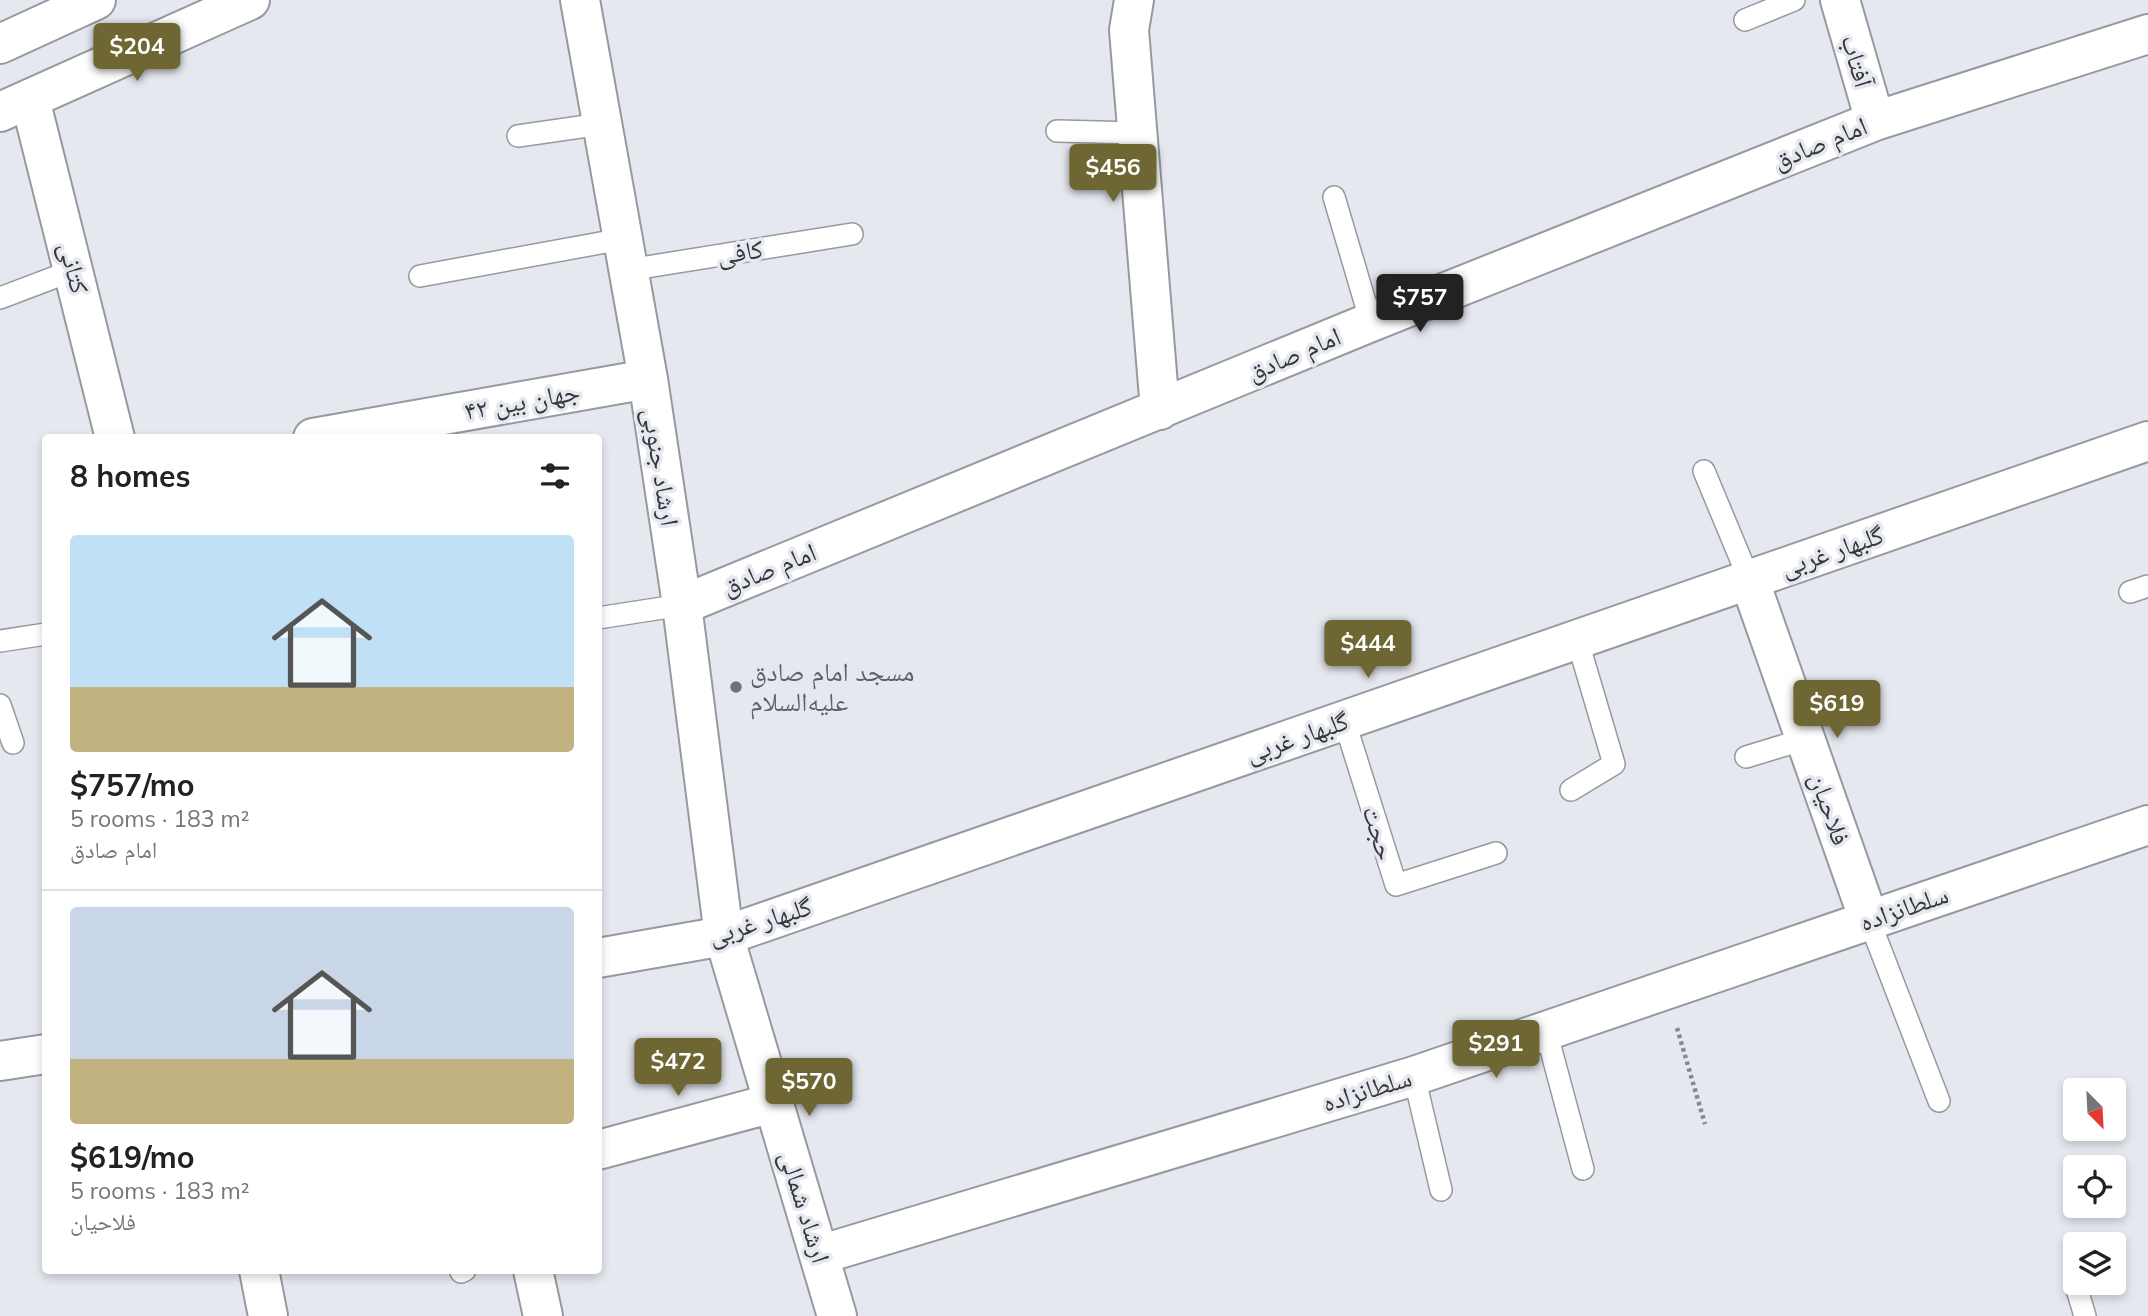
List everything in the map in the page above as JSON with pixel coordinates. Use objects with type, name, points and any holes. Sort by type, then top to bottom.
[{"type":"street","points":[[0,44],[96,0]]},
{"type":"street","points":[[15,105],[250,0]]},
{"type":"street","name":"ارشاد جنوبی","points":[[580,0],[648,379],[682,605],[724,936]]},
{"type":"street","points":[[1134,0],[1129,30],[1160,410]]},
{"type":"street","name":"آفتاب","points":[[1840,0],[1875,121]]},
{"type":"street","name":"امام صادق","points":[[682,605],[1371,322],[1875,121],[2148,34]]},
{"type":"street","name":"کتانی","points":[[15,105],[74,270],[114,434]]},
{"type":"street","name":"جهان بین ۴۲","points":[[336,434],[648,379]]},
{"type":"street","name":"گلبهار غربی","points":[[602,957],[724,936],[2148,441]]},
{"type":"street","name":"فلاحیان","points":[[1749,579],[1869,920]]},
{"type":"street","name":"سلطانزاده","points":[[819,1255],[1414,1076],[2148,825]]},
{"type":"street","name":"ارشاد شمالی","points":[[724,936],[837,1316]]},
{"type":"street","points":[[0,1061],[42,1055]]},
{"type":"street","points":[[602,1149],[773,1102]]},
{"type":"street","points":[[259,1274],[268,1316]]},
{"type":"street","points":[[534,1274],[543,1316]]},
{"type":"lane","points":[[1745,20],[1794,0]]},
{"type":"lane","points":[[518,136],[601,124]]},
{"type":"lane","points":[[1057,131],[1138,133]]},
{"type":"lane","points":[[1334,197],[1371,322]]},
{"type":"lane","name":"کافی","points":[[420,276],[852,234]]},
{"type":"lane","points":[[0,298],[74,270]]},
{"type":"lane","points":[[1704,471],[1749,579]]},
{"type":"lane","points":[[602,617],[682,605]]},
{"type":"lane","points":[[0,641],[42,635]]},
{"type":"lane","points":[[1571,790],[1614,764],[1577,639]]},
{"type":"lane","points":[[0,705],[13,743]]},
{"type":"lane","name":"حجت","points":[[1344,720],[1396,885],[1496,853]]},
{"type":"lane","points":[[1746,757],[1805,739]]},
{"type":"lane","points":[[1869,920],[1939,1101]]},
{"type":"lane","points":[[1546,1031],[1583,1169]]},
{"type":"lane","points":[[1414,1076],[1441,1190]]},
{"type":"lane","points":[[2079,1295],[2085,1316]]},
{"type":"path","points":[[1666,990],[1704,1124]]},
{"type":"place","name":"مسجد امام صادق علیه‌السلام","points":[[736,687]]}]
